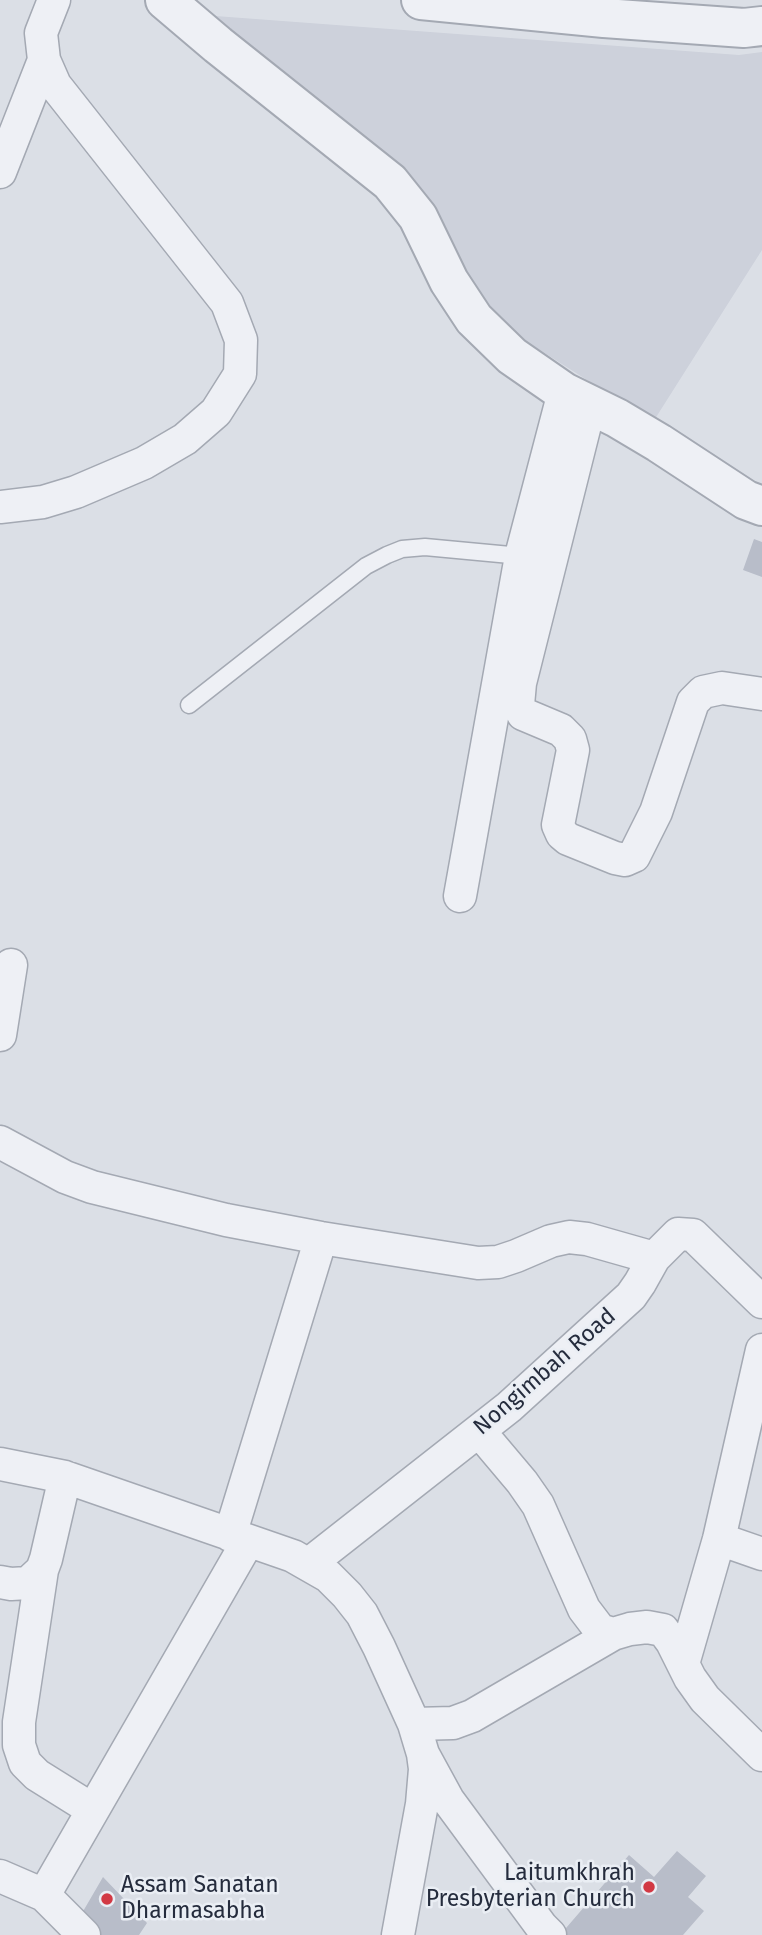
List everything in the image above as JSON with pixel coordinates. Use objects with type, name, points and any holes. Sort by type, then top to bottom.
[{"type":"street","points":[[0,508],[54,499],[144,463],[185,439],[216,412],[240,374],[241,340],[228,303],[55,85],[44,60],[41,33],[54,0]]},
{"type":"street","points":[[165,0],[390,182],[418,217],[449,281],[474,319],[512,356],[577,398],[659,443],[746,500],[762,506]]},
{"type":"street","points":[[421,0],[604,18],[744,28],[762,26]]},
{"type":"street","points":[[0,172],[44,60]]},
{"type":"street","points":[[460,896],[521,556],[577,398]]},
{"type":"street","points":[[577,398],[520,683],[518,705],[523,714],[561,730],[570,739],[572,750],[558,825],[562,834],[615,858],[625,860],[634,856],[656,812],[693,702],[703,692],[722,688],[762,695]]},
{"type":"street","points":[[0,1035],[11,965]]},
{"type":"street","points":[[0,1142],[65,1177],[92,1187],[226,1220],[321,1238],[478,1263],[498,1262],[551,1241],[569,1237],[587,1239],[654,1258]]},
{"type":"street","name":"Nongimbah Road","points":[[309,1564],[509,1407],[631,1296],[654,1258],[678,1234],[693,1235],[762,1302]]},
{"type":"street","points":[[44,1895],[93,1810],[239,1538],[321,1238]]},
{"type":"street","points":[[683,1664],[719,1539],[762,1350]]},
{"type":"street","points":[[479,1431],[523,1482],[538,1505],[584,1609],[600,1630],[613,1634]]},
{"type":"street","points":[[0,1464],[65,1477],[136,1500],[309,1564],[328,1576],[362,1614],[414,1724],[425,1769],[422,1804],[398,1935]]},
{"type":"street","points":[[65,1477],[41,1570],[19,1722],[19,1745],[25,1763],[37,1775],[93,1810]]},
{"type":"street","points":[[719,1539],[762,1555]]},
{"type":"street","points":[[0,1582],[28,1583],[41,1570]]},
{"type":"street","points":[[414,1724],[453,1723],[472,1716],[613,1634],[647,1627],[663,1630],[705,1699],[762,1755]]},
{"type":"street","points":[[423,1754],[449,1800],[550,1935]]},
{"type":"street","points":[[0,1876],[44,1895],[84,1935]]},
{"type":"lane","points":[[189,705],[366,566],[387,555],[402,549],[425,547],[521,556]]},
{"type":"shaded area","points":[[202,15],[739,55],[762,52],[762,250],[653,422],[485,315],[435,208]]},
{"type":"building","points":[[754,539],[762,542],[762,577],[743,570]]},
{"type":"building","name":"Laitumkhrah Presbyterian Church","points":[[677,1851],[706,1876],[688,1897],[704,1911],[683,1935],[560,1935],[629,1855],[654,1877]]},
{"type":"building","name":"Assam Sanatan Dharmasabha","points":[[103,1877],[147,1923],[139,1935],[101,1935],[78,1920]]},
{"type":"place","name":"Laitumkhrah Presbyterian Church","points":[[649,1887]]},
{"type":"place","name":"Assam Sanatan Dharmasabha","points":[[107,1899]]}]
